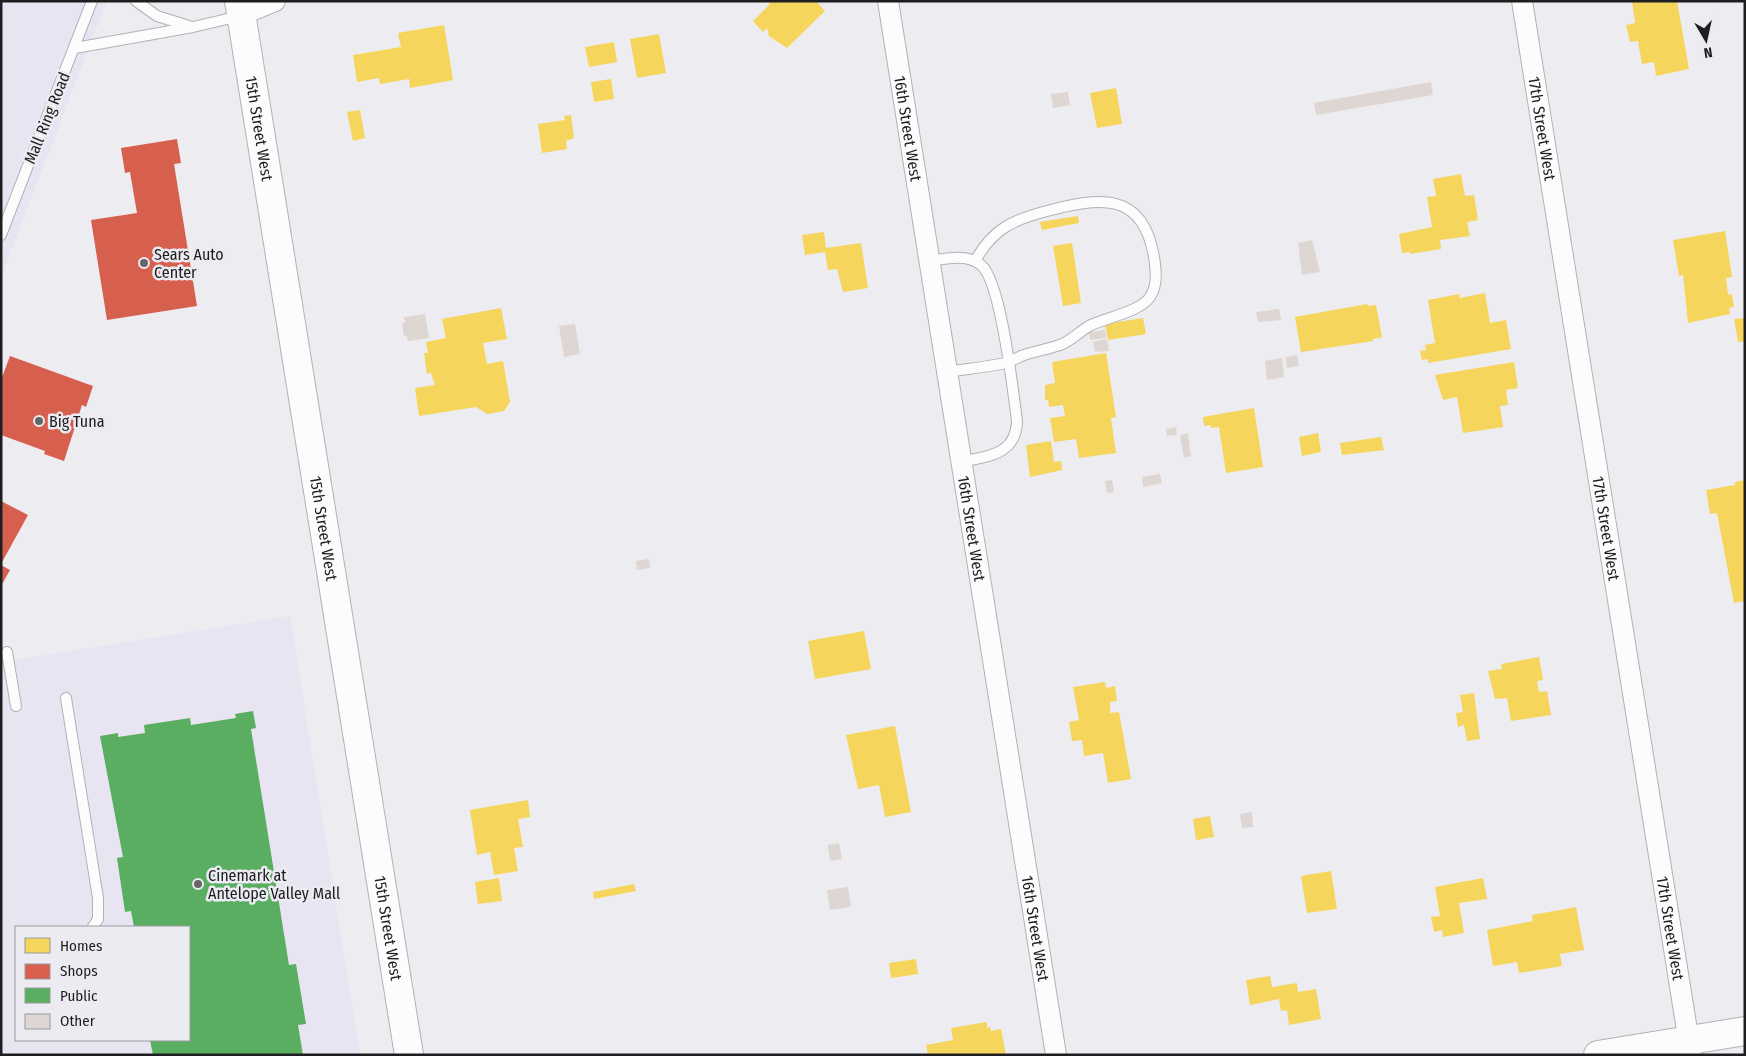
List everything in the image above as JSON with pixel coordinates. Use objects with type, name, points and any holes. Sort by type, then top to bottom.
[{"type":"street","points":[[240,8],[275,1]]},
{"type":"street","name":"16th Street West","points":[[888,1],[1056,1055]]},
{"type":"street","name":"17th Street West","points":[[1522,1],[1689,1047]]},
{"type":"street","name":"15th Street West","points":[[240,8],[409,1055]]},
{"type":"street","points":[[1598,1055],[1689,1047],[1745,1031]]},
{"type":"lane","name":"Mall Ring Road","points":[[1,235],[92,1]]},
{"type":"lane","points":[[136,1],[157,16],[193,27]]},
{"type":"lane","points":[[74,48],[193,27],[240,8]]},
{"type":"lane","points":[[946,372],[1008,362],[1061,345],[1089,326],[1136,307],[1150,298],[1157,274],[1147,231],[1140,217],[1121,206],[1106,202],[1060,208],[1030,216],[995,233],[975,261]]},
{"type":"lane","points":[[929,261],[960,257],[975,261],[986,270],[993,282],[998,297],[1018,421],[1017,434],[1002,451],[961,462]]},
{"type":"lane","points":[[7,652],[16,706]]},
{"type":"lane","points":[[66,698],[98,898],[98,919],[94,926]]},
{"type":"shaded area","points":[[1,1],[107,1],[1,277]]},
{"type":"shaded area","points":[[290,616],[360,1055],[1,1055],[1,662]]},
{"type":"building: Homes","points":[[767,1],[816,1],[825,11],[787,48],[769,36],[767,28],[763,32],[753,21],[770,4]]},
{"type":"building: Homes","points":[[1632,1],[1677,1],[1689,69],[1656,76],[1654,62],[1642,64],[1638,41],[1630,42],[1626,25],[1635,23]]},
{"type":"building: Homes","points":[[444,25],[453,80],[410,88],[409,79],[380,84],[379,78],[357,82],[353,55],[401,47],[398,33]]},
{"type":"building: Homes","points":[[659,34],[666,73],[637,78],[630,39]]},
{"type":"building: Homes","points":[[614,42],[617,62],[589,67],[585,47]]},
{"type":"building: Homes","points":[[611,79],[614,99],[594,102],[591,82]]},
{"type":"building: Homes","points":[[1116,88],[1122,124],[1097,128],[1090,93]]},
{"type":"building: Homes","points":[[360,110],[365,138],[353,141],[347,112]]},
{"type":"building: Homes","points":[[571,115],[574,138],[566,141],[567,149],[542,153],[538,124],[565,120],[564,116]]},
{"type":"building: Homes","points":[[1461,174],[1465,196],[1474,195],[1478,220],[1467,222],[1470,236],[1440,240],[1441,249],[1410,254],[1410,252],[1402,253],[1399,234],[1432,227],[1427,197],[1436,196],[1433,179]]},
{"type":"building: Homes","points":[[1078,216],[1079,223],[1042,230],[1040,222]]},
{"type":"building: Homes","points":[[1725,231],[1732,277],[1726,278],[1728,295],[1732,294],[1734,307],[1729,308],[1730,314],[1688,323],[1683,275],[1679,276],[1673,240]]},
{"type":"building: Homes","points":[[824,232],[826,248],[861,243],[868,288],[843,292],[837,269],[828,270],[825,252],[805,255],[802,235]]},
{"type":"building: Homes","points":[[1072,243],[1081,303],[1063,306],[1053,246]]},
{"type":"building: Homes","points":[[1485,293],[1490,323],[1506,320],[1511,349],[1428,363],[1428,359],[1422,360],[1420,351],[1426,350],[1425,345],[1435,343],[1428,300],[1459,294],[1460,298]]},
{"type":"building: Homes","points":[[1367,304],[1368,306],[1376,305],[1382,337],[1373,339],[1373,341],[1301,352],[1295,317]]},
{"type":"building: Homes","points":[[501,308],[507,339],[483,343],[487,364],[503,361],[510,402],[504,411],[487,414],[476,407],[419,416],[415,388],[435,385],[431,373],[427,374],[424,353],[428,353],[426,342],[446,338],[442,319]]},
{"type":"building: Homes","points":[[1143,318],[1146,334],[1108,340],[1105,324]]},
{"type":"building: Homes","points":[[1745,318],[1745,341],[1738,342],[1734,319]]},
{"type":"building: Homes","points":[[1106,353],[1116,417],[1111,418],[1116,453],[1079,458],[1076,439],[1054,442],[1050,418],[1065,416],[1063,405],[1049,407],[1048,400],[1045,400],[1045,385],[1055,383],[1052,362]]},
{"type":"building: Homes","points":[[1514,362],[1518,388],[1506,390],[1508,405],[1500,406],[1503,427],[1463,433],[1457,397],[1443,400],[1435,375]]},
{"type":"building: Homes","points":[[1254,408],[1263,467],[1226,473],[1219,427],[1211,428],[1211,425],[1204,426],[1203,417]]},
{"type":"building: Homes","points":[[1318,433],[1321,452],[1302,456],[1299,437]]},
{"type":"building: Homes","points":[[1381,437],[1384,450],[1342,455],[1340,443]]},
{"type":"building: Homes","points":[[1051,441],[1054,462],[1061,461],[1062,470],[1030,477],[1026,445]]},
{"type":"building: Homes","points":[[1745,480],[1745,601],[1734,603],[1717,513],[1710,514],[1706,490],[1735,485],[1735,482]]},
{"type":"building: Homes","points":[[864,631],[871,669],[815,679],[808,641]]},
{"type":"building: Homes","points":[[1539,657],[1543,680],[1537,681],[1539,692],[1547,691],[1551,715],[1511,721],[1507,698],[1495,699],[1488,671],[1502,669],[1501,664]]},
{"type":"building: Homes","points":[[1105,682],[1106,688],[1115,686],[1117,701],[1110,702],[1110,713],[1119,712],[1131,779],[1108,783],[1103,753],[1084,756],[1082,740],[1072,741],[1069,722],[1079,720],[1073,687]]},
{"type":"building: Homes","points":[[1474,693],[1480,739],[1467,741],[1464,725],[1458,727],[1456,713],[1463,712],[1460,695]]},
{"type":"building: Homes","points":[[895,726],[911,812],[885,817],[879,785],[858,789],[846,735]]},
{"type":"building: Homes","points":[[528,800],[530,817],[518,819],[523,847],[514,848],[518,871],[494,875],[490,852],[477,855],[470,810]]},
{"type":"building: Homes","points":[[1210,816],[1214,837],[1196,840],[1193,819]]},
{"type":"building: Homes","points":[[1331,871],[1337,909],[1307,913],[1301,876]]},
{"type":"building: Homes","points":[[499,878],[502,901],[478,904],[475,882]]},
{"type":"building: Homes","points":[[1483,878],[1487,899],[1459,903],[1464,933],[1443,937],[1442,930],[1434,932],[1431,917],[1440,916],[1435,887]]},
{"type":"building: Homes","points":[[634,884],[636,891],[594,899],[593,892]]},
{"type":"building: Homes","points":[[1576,907],[1584,950],[1560,954],[1562,966],[1519,973],[1517,962],[1493,966],[1487,930],[1533,921],[1532,915]]},
{"type":"building: Homes","points":[[916,959],[918,974],[891,978],[889,963]]},
{"type":"building: Homes","points":[[1270,976],[1272,987],[1297,983],[1298,992],[1316,989],[1321,1019],[1289,1025],[1287,1010],[1281,1011],[1279,999],[1250,1005],[1246,980]]},
{"type":"building: Homes","points":[[987,1022],[987,1028],[990,1027],[991,1031],[1001,1029],[1006,1055],[928,1055],[926,1045],[953,1040],[951,1028]]},
{"type":"building: Shops","name":"Sears Auto Center","points":[[177,139],[181,163],[174,164],[197,306],[107,320],[91,220],[137,213],[130,172],[125,173],[121,148]]},
{"type":"building: Shops","name":"Big Tuna","points":[[10,356],[93,386],[86,407],[82,405],[64,461],[44,454],[45,451],[1,435],[1,380]]},
{"type":"building: Shops","points":[[1,501],[28,515],[1,564]]},
{"type":"building: Shops","points":[[1,565],[10,570],[1,586]]},
{"type":"building: Public","name":"Cinemark at Antelope Valley Mall","points":[[253,711],[256,728],[251,729],[289,965],[296,964],[306,1024],[298,1025],[303,1055],[153,1055],[150,1041],[190,1041],[190,926],[134,926],[131,911],[125,912],[117,858],[123,857],[100,736],[118,733],[118,737],[145,733],[144,725],[190,718],[191,725],[236,718],[235,714]]},
{"type":"building: Other","points":[[1431,82],[1433,95],[1316,115],[1314,103]]},
{"type":"building: Other","points":[[1068,92],[1070,105],[1053,108],[1051,94]]},
{"type":"building: Other","points":[[1312,240],[1320,272],[1302,275],[1298,243]]},
{"type":"building: Other","points":[[1279,309],[1281,320],[1258,322],[1256,312]]},
{"type":"building: Other","points":[[425,314],[429,338],[408,341],[407,336],[404,336],[402,323],[405,323],[404,317]]},
{"type":"building: Other","points":[[575,324],[580,354],[564,357],[559,326]]},
{"type":"building: Other","points":[[1105,330],[1106,338],[1090,340],[1089,332]]},
{"type":"building: Other","points":[[1107,339],[1109,351],[1095,352],[1093,342]]},
{"type":"building: Other","points":[[1297,355],[1299,366],[1287,368],[1286,357]]},
{"type":"building: Other","points":[[1282,358],[1284,377],[1267,380],[1265,361]]},
{"type":"building: Other","points":[[1176,427],[1177,435],[1167,436],[1166,429]]},
{"type":"building: Other","points":[[1188,433],[1191,456],[1184,458],[1180,435]]},
{"type":"building: Other","points":[[1160,474],[1162,483],[1143,487],[1142,477]]},
{"type":"building: Other","points":[[1112,480],[1114,492],[1107,493],[1105,481]]},
{"type":"building: Other","points":[[649,559],[650,568],[637,570],[636,561]]},
{"type":"building: Other","points":[[1252,812],[1253,827],[1242,828],[1240,814]]},
{"type":"building: Other","points":[[839,843],[842,859],[830,861],[828,845]]},
{"type":"building: Other","points":[[848,887],[851,907],[830,910],[827,890]]},
{"type":"place","name":"Sears Auto Center","points":[[144,263]]},
{"type":"place","name":"Big Tuna","points":[[39,421]]},
{"type":"place","name":"Cinemark at Antelope Valley Mall","points":[[198,884]]}]
